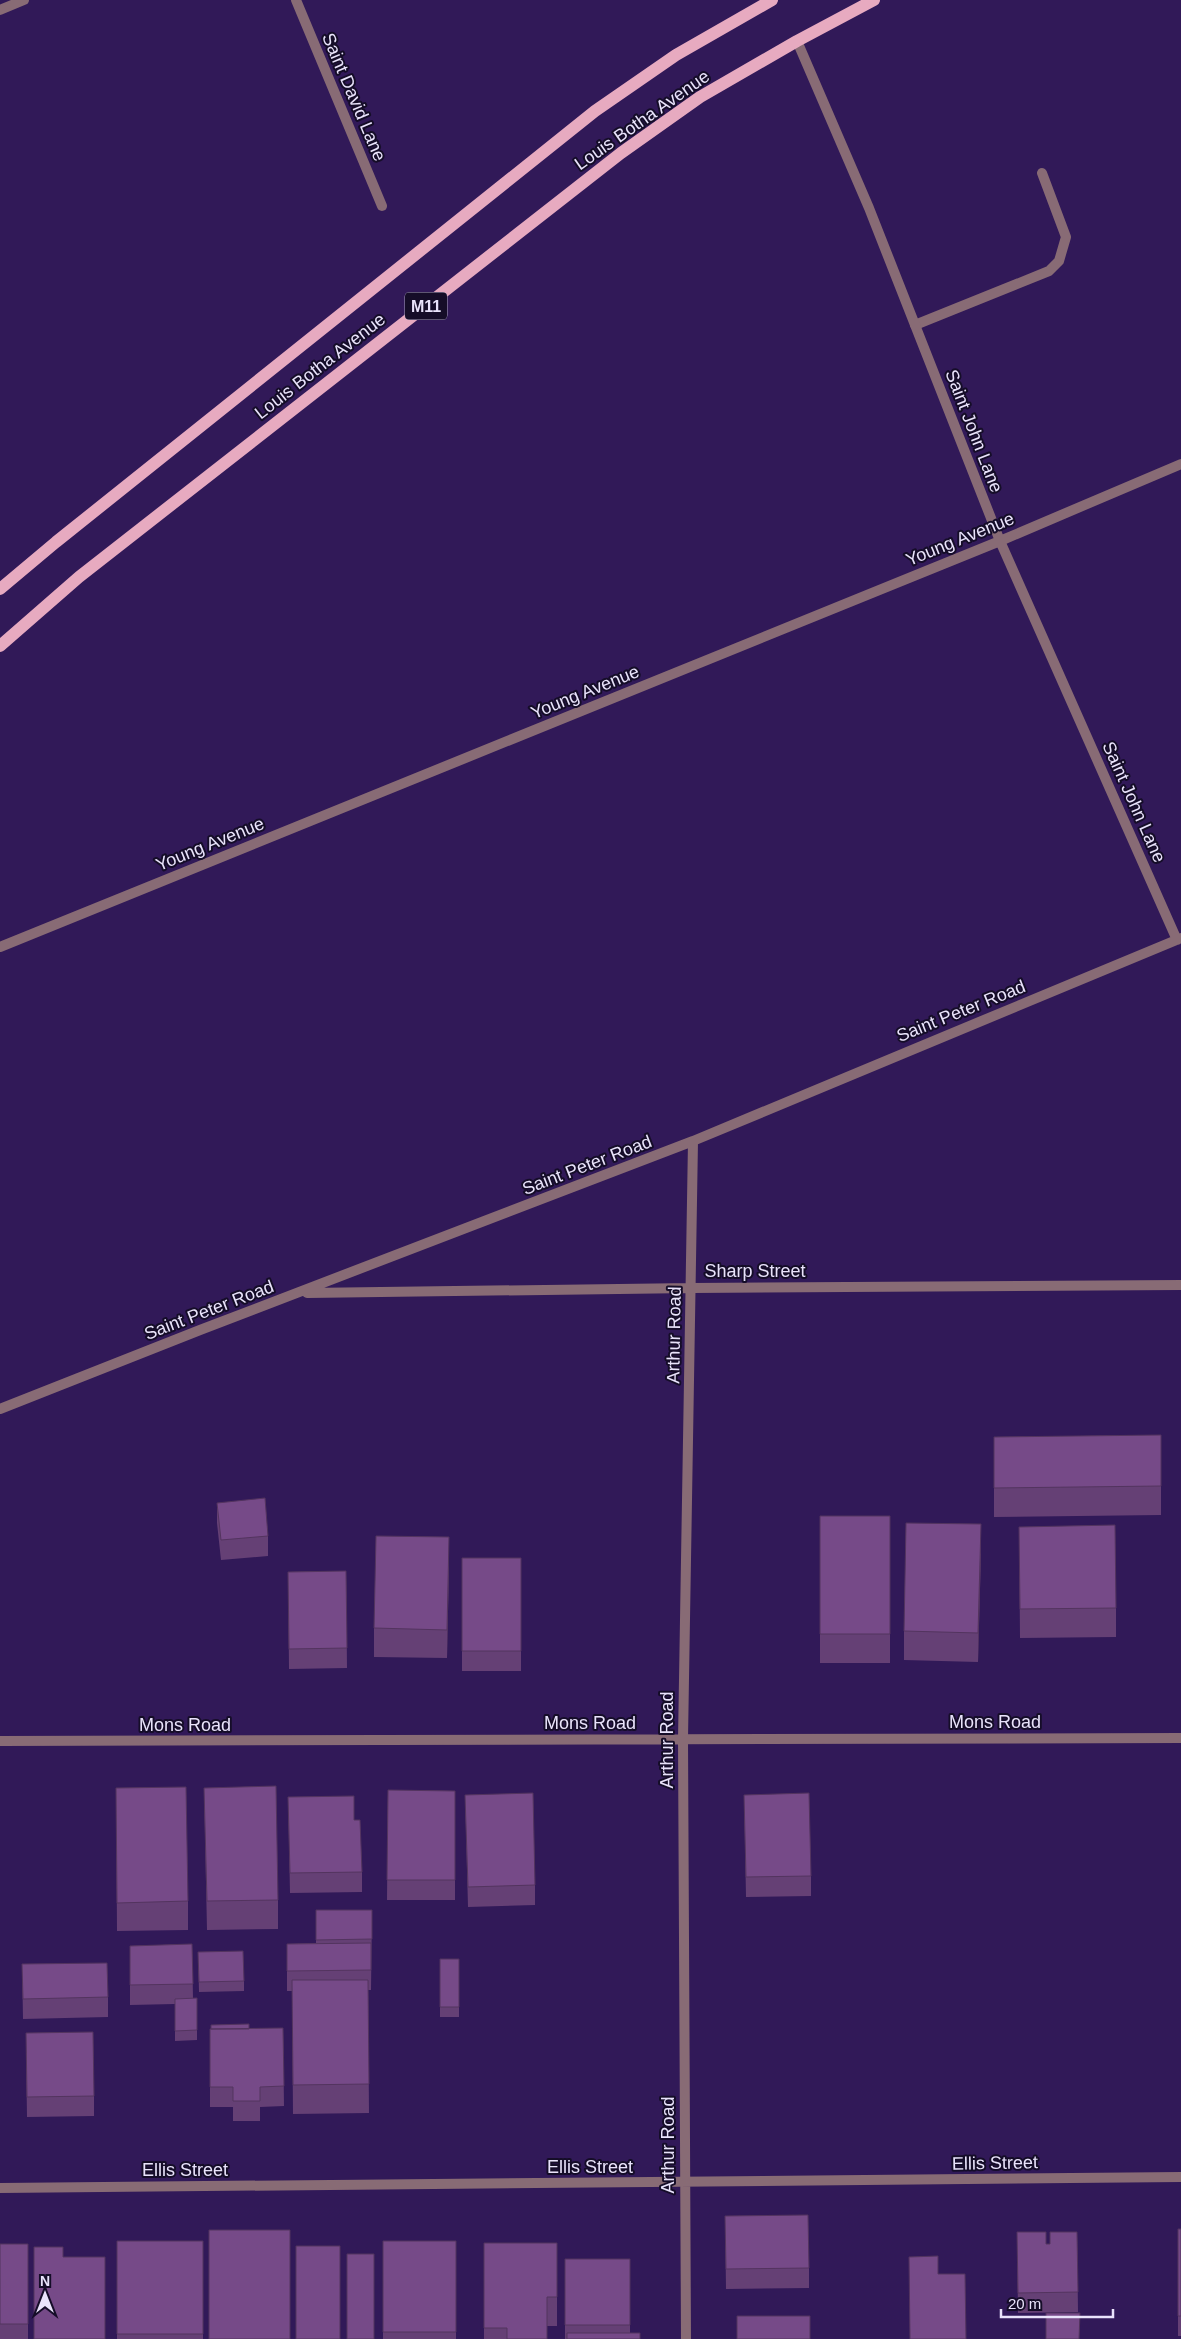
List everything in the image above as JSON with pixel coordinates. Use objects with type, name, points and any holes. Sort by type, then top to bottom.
[{"type":"main road","name":"Louis Botha Avenue","points":[[0,589],[56,542],[595,112],[676,55],[772,0]]},
{"type":"main road","name":"Louis Botha Avenue","points":[[0,646],[79,577],[621,153],[700,97],[796,40],[874,0]]},
{"type":"street","points":[[0,10],[24,0]]},
{"type":"street","name":"Saint David Lane","points":[[296,0],[382,206]]},
{"type":"street","name":"Saint John Lane","points":[[796,40],[869,208],[1000,541],[1179,939]]},
{"type":"street","points":[[915,325],[1048,271],[1059,261],[1066,237],[1042,173]]},
{"type":"street","name":"Young Avenue","points":[[0,947],[1000,541],[1181,464]]},
{"type":"street","name":"Saint Peter Road","points":[[0,1409],[693,1141],[1179,939]]},
{"type":"street","name":"Arthur Road","points":[[686,2339],[683,1739],[693,1141]]},
{"type":"street","name":"Sharp Street","points":[[299,1293],[1181,1285]]},
{"type":"street","name":"Mons Road","points":[[0,1741],[1181,1738]]},
{"type":"street","name":"Ellis Street","points":[[0,2188],[1181,2177]]},
{"type":"building","points":[[1161,1435],[1161,1486],[994,1488],[994,1437]]},
{"type":"building","points":[[265,1498],[268,1536],[221,1540],[217,1503]]},
{"type":"building","points":[[820,1516],[890,1516],[890,1634],[820,1634]]},
{"type":"building","points":[[906,1523],[981,1524],[978,1633],[904,1631]]},
{"type":"building","points":[[1115,1525],[1116,1608],[1020,1609],[1019,1527]]},
{"type":"building","points":[[376,1536],[449,1537],[447,1630],[374,1628]]},
{"type":"building","points":[[462,1558],[521,1558],[521,1651],[462,1651]]},
{"type":"building","points":[[346,1571],[347,1648],[289,1649],[288,1572]]},
{"type":"building","points":[[276,1786],[278,1900],[207,1901],[204,1788]]},
{"type":"building","points":[[186,1787],[188,1901],[117,1903],[116,1788]]},
{"type":"building","points":[[388,1790],[455,1791],[455,1880],[387,1880]]},
{"type":"building","points":[[533,1793],[535,1885],[468,1887],[465,1795]]},
{"type":"building","points":[[809,1793],[811,1876],[746,1877],[744,1795]]},
{"type":"building","points":[[354,1796],[354,1820],[360,1820],[362,1872],[290,1873],[288,1797]]},
{"type":"building","points":[[316,1910],[372,1910],[372,1939],[316,1940]]},
{"type":"building","points":[[371,1943],[371,1970],[287,1971],[287,1944]]},
{"type":"building","points":[[192,1944],[193,1984],[130,1985],[130,1946]]},
{"type":"building","points":[[243,1951],[244,1981],[199,1982],[198,1952]]},
{"type":"building","points":[[440,1959],[459,1959],[459,2007],[440,2007]]},
{"type":"building","points":[[107,1963],[108,1997],[23,1999],[22,1964]]},
{"type":"building","points":[[292,1980],[368,1980],[369,2084],[293,2085]]},
{"type":"building","points":[[197,1998],[197,2030],[175,2031],[175,1999]]},
{"type":"building","points":[[249,2024],[249,2029],[211,2029],[211,2025]]},
{"type":"building","points":[[283,2028],[284,2086],[260,2087],[260,2101],[233,2101],[233,2087],[210,2087],[210,2029]]},
{"type":"building","points":[[93,2032],[94,2096],[27,2097],[26,2033]]},
{"type":"building","points":[[808,2215],[809,2268],[726,2269],[725,2216]]},
{"type":"building","points":[[1178,2229],[1181,2229],[1181,2316],[1178,2316]]},
{"type":"building","points":[[209,2230],[290,2230],[290,2339],[209,2339]]},
{"type":"building","points":[[1017,2232],[1046,2232],[1046,2244],[1050,2244],[1050,2232],[1077,2232],[1078,2292],[1018,2293]]},
{"type":"building","points":[[117,2241],[203,2241],[203,2334],[117,2334]]},
{"type":"building","points":[[383,2241],[456,2241],[456,2332],[383,2332]]},
{"type":"building","points":[[484,2243],[557,2243],[557,2297],[547,2297],[547,2339],[507,2339],[507,2328],[484,2328]]},
{"type":"building","points":[[0,2244],[28,2244],[28,2324],[0,2324]]},
{"type":"building","points":[[296,2246],[340,2246],[340,2339],[296,2339]]},
{"type":"building","points":[[34,2247],[63,2247],[63,2257],[105,2257],[105,2339],[34,2339]]},
{"type":"building","points":[[347,2254],[374,2254],[374,2339],[347,2339]]},
{"type":"building","points":[[938,2256],[938,2274],[965,2274],[966,2339],[910,2339],[909,2257]]},
{"type":"building","points":[[565,2259],[630,2259],[630,2325],[565,2325]]},
{"type":"building","points":[[1046,2313],[1080,2313],[1079,2339],[1046,2339]]},
{"type":"building","points":[[737,2316],[810,2316],[810,2339],[737,2339]]},
{"type":"building","points":[[567,2333],[640,2333],[640,2339],[567,2339]]}]
